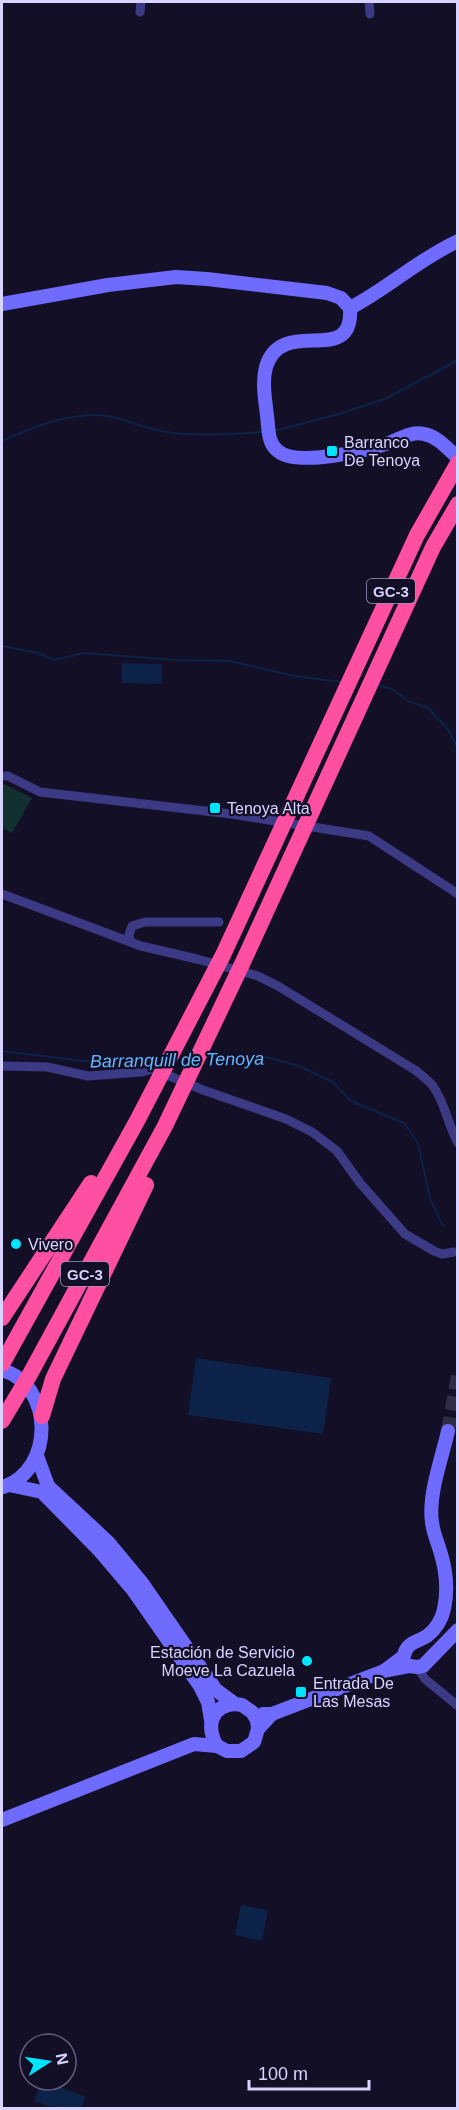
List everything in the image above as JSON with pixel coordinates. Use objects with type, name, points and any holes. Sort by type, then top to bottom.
[{"type":"highway","name":"GC-3","points":[[2,1364],[223,955],[417,535],[458,463]]},
{"type":"highway","name":"GC-3","points":[[2,1420],[169,1127],[433,547],[458,504]]},
{"type":"highway","points":[[2,1318],[134,1119]]},
{"type":"highway","points":[[42,1416],[53,1379],[169,1127]]},
{"type":"main road","points":[[351,308],[371,297],[437,251],[458,241]]},
{"type":"main road","points":[[2,304],[108,285],[176,277],[327,293],[341,298],[351,308],[351,322],[344,334],[329,341],[295,341],[283,344],[273,353],[266,368],[266,402],[270,440],[275,450],[293,459],[304,459],[360,451],[408,435],[424,434],[437,440],[458,458]]},
{"type":"main road","points":[[2,1370],[22,1382],[34,1398],[42,1416],[42,1436],[37,1456],[25,1473],[5,1486]]},
{"type":"main road","points":[[411,1663],[407,1647],[428,1635],[439,1623],[444,1608],[446,1584],[442,1556],[432,1524],[431,1507],[448,1431]]},
{"type":"main road","points":[[37,1456],[48,1486],[108,1542],[142,1583],[216,1690],[235,1704]]},
{"type":"main road","points":[[5,1486],[42,1492],[99,1550],[133,1590],[200,1686],[208,1702],[212,1737],[217,1746]]},
{"type":"main road","points":[[2,1820],[194,1744],[217,1746],[227,1751],[241,1751],[254,1742],[258,1729],[272,1714],[384,1671],[411,1663],[423,1666],[429,1657],[458,1630]]},
{"type":"main road","points":[[415,1642],[424,1644],[429,1657]]},
{"type":"main road","points":[[194,1744],[219,1709],[228,1705],[242,1705],[252,1712],[258,1729]]},
{"type":"main road","points":[[252,1712],[272,1714]]},
{"type":"street","points":[[369,2],[370,14]]},
{"type":"street","points":[[2,776],[8,776],[40,792],[231,814],[369,836],[458,894]]},
{"type":"street","points":[[2,894],[141,946],[197,958],[258,976],[415,1070],[432,1086],[445,1109],[451,1131],[458,1143]]},
{"type":"street","points":[[130,941],[132,926],[145,922],[219,922]]},
{"type":"street","points":[[2,1066],[47,1067],[87,1076],[142,1072],[153,1069],[203,1090],[286,1119],[312,1132],[337,1151],[360,1183],[405,1234],[442,1254],[456,1252]]},
{"type":"street","points":[[411,1663],[424,1679],[458,1706]]},
{"type":"green space","points":[[2,783],[32,798],[12,833],[2,828]]},
{"type":"water","points":[[122,663],[162,664],[162,684],[122,683]]},
{"type":"water","points":[[196,1358],[331,1378],[323,1434],[188,1415]]},
{"type":"water","points":[[241,1905],[268,1910],[262,1941],[235,1935]]},
{"type":"water","points":[[37,2092],[73,2092],[86,2097],[81,2108],[54,2108],[34,2101]]},
{"type":"waterway","name":"Barranco De Tenoya","points":[[274,431],[385,399],[458,360]]},
{"type":"waterway","name":"Barranco De Tenoya","points":[[2,441],[41,425],[85,415],[112,417],[172,433],[262,432]]},
{"type":"waterway","points":[[2,646],[38,653],[54,660],[84,653],[176,660],[230,661],[294,676],[341,682]]},
{"type":"waterway","points":[[377,685],[392,689],[410,702],[427,707],[447,728],[458,748]]},
{"type":"waterway","name":"Barranquill de Tenoya","points":[[2,1051],[83,1061],[163,1059]]},
{"type":"waterway","name":"Barranquill de Tenoya","points":[[205,1057],[259,1055],[299,1066],[333,1082],[351,1101],[404,1123],[418,1143],[430,1199],[443,1226]]},
{"type":"waterway","name":"Barranquill de Tenoya","points":[[178,1058],[190,1058]]},
{"type":"tunnel","points":[[448,1431],[458,1376]]},
{"type":"place","name":"Barranco De Tenoya","points":[[332,451]]},
{"type":"place","name":"Tenoya Alta","points":[[215,808]]},
{"type":"place","name":"Vivero","points":[[16,1244]]},
{"type":"place","name":"Estación de Servicio Moeve La Cazuela","points":[[307,1661]]},
{"type":"place","name":"Entrada De Las Mesas","points":[[301,1692]]}]
